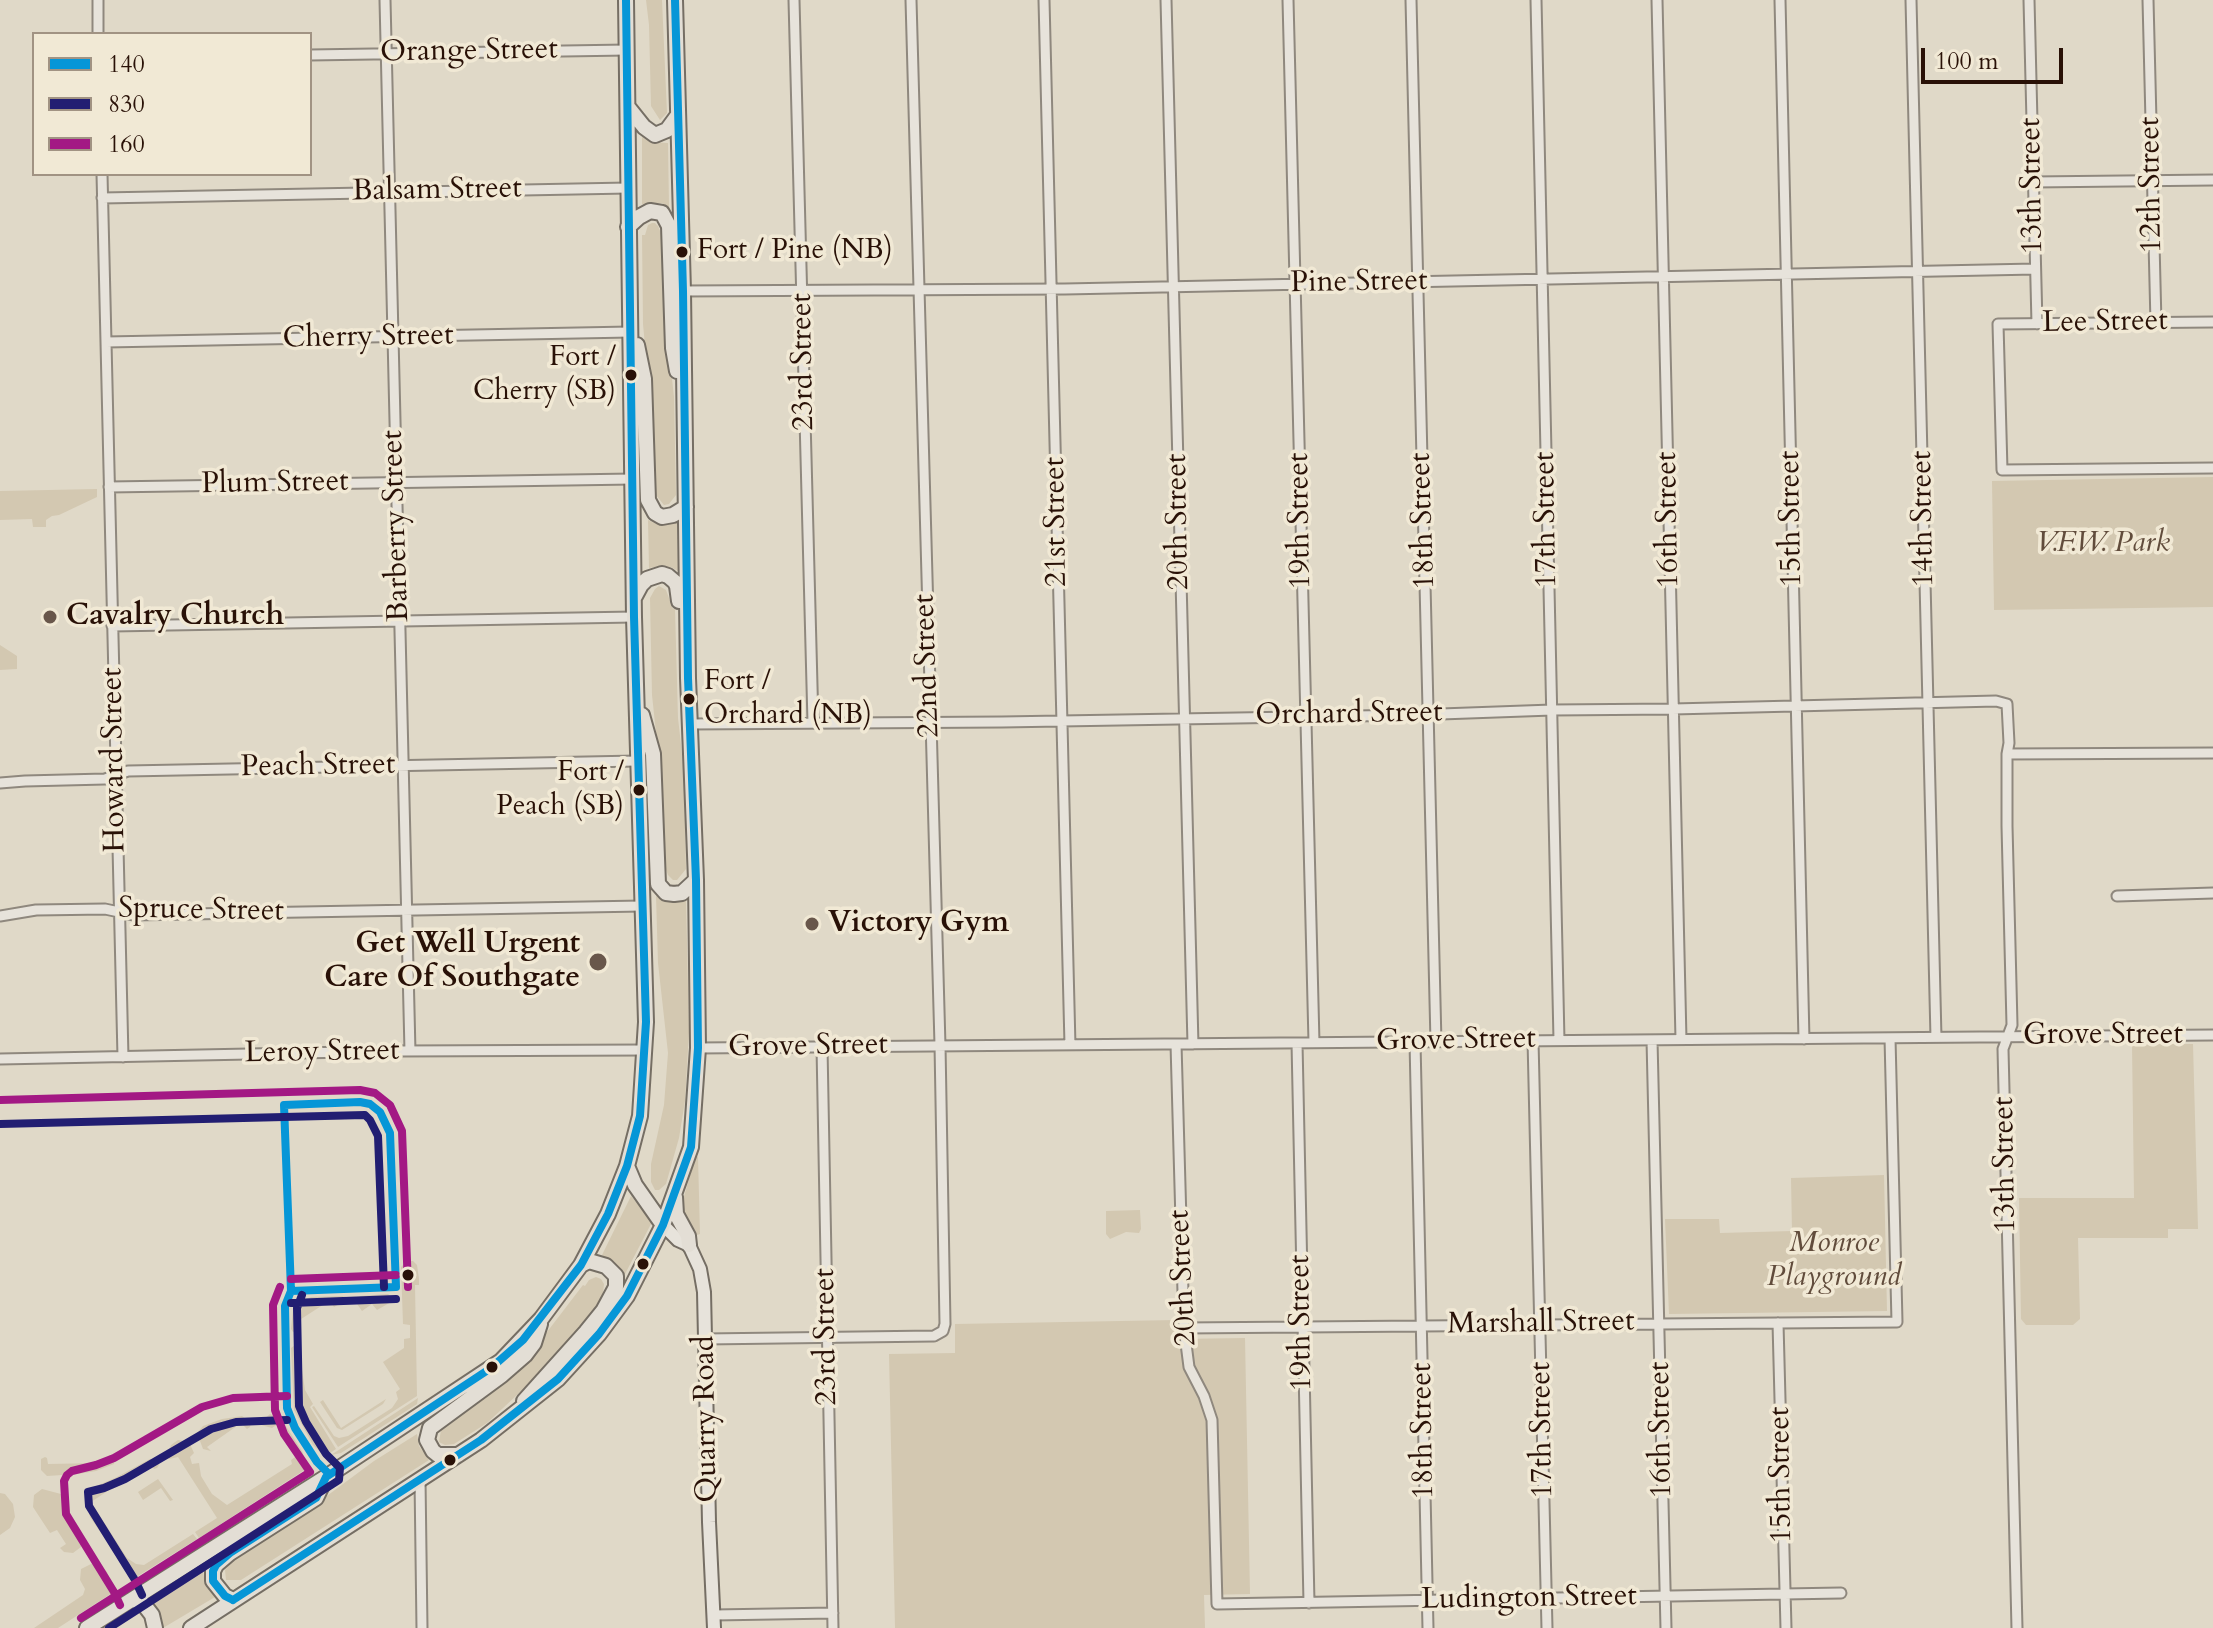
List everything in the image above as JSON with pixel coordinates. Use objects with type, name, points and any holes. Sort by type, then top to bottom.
[{"type":"main road","points":[[90,1627],[501,1361],[541,1319],[581,1265],[608,1214],[627,1166],[640,1116],[646,1022],[634,617],[626,0]]},
{"type":"main road","points":[[191,1628],[458,1455],[558,1379],[599,1334],[627,1296],[663,1225],[691,1147],[698,1048],[696,880],[675,0]]},
{"type":"main road","points":[[628,107],[655,135],[667,130],[678,115]]},
{"type":"main road","points":[[628,227],[645,213],[656,211],[662,213],[669,226],[673,348],[684,394]]},
{"type":"main road","points":[[629,309],[644,379],[648,500],[655,513],[662,517],[686,507]]},
{"type":"main road","points":[[634,598],[641,585],[651,576],[668,576],[677,586],[683,731],[687,756],[693,768]]},
{"type":"main road","points":[[636,692],[653,754],[658,884],[666,893],[674,894],[682,893],[696,880]]},
{"type":"main road","points":[[627,1166],[635,1185],[663,1225]]},
{"type":"main road","points":[[675,1193],[676,1214],[688,1236],[689,1245]]},
{"type":"main road","points":[[510,1418],[586,1332],[613,1294],[617,1282],[612,1270],[589,1261],[581,1265]]},
{"type":"main road","points":[[458,1455],[438,1455],[433,1451],[427,1440],[430,1428],[525,1355],[534,1343],[541,1319]]},
{"type":"main road","points":[[233,1600],[225,1596],[213,1581],[216,1565],[316,1498],[326,1477]]},
{"type":"main road","points":[[131,1600],[140,1601],[145,1606],[152,1615],[155,1628]]},
{"type":"street","points":[[98,0],[98,32]]},
{"type":"street","name":"Barberry Street","points":[[385,0],[410,1051]]},
{"type":"street","name":"23rd Street","points":[[794,0],[813,723]]},
{"type":"street","name":"22nd Street","points":[[826,1337],[934,1336],[943,1331],[945,1324],[911,0]]},
{"type":"street","name":"21st Street","points":[[1044,0],[1070,1045]]},
{"type":"street","name":"20th Street","points":[[1166,0],[1193,1044]]},
{"type":"street","name":"19th Street","points":[[1288,0],[1314,1042]]},
{"type":"street","name":"18th Street","points":[[1411,0],[1436,1042]]},
{"type":"street","name":"17th Street","points":[[1536,0],[1559,1040]]},
{"type":"street","name":"16th Street","points":[[1657,0],[1681,1039]]},
{"type":"street","name":"15th Street","points":[[1780,0],[1804,1039]]},
{"type":"street","name":"14th Street","points":[[1911,0],[1936,1037]]},
{"type":"street","name":"13th Street","points":[[2029,0],[2037,324]]},
{"type":"street","name":"12th Street","points":[[2148,0],[2156,323]]},
{"type":"street","name":"Orange Street","points":[[312,55],[627,50]]},
{"type":"street","name":"Howard Street","points":[[102,176],[123,1057]]},
{"type":"street","points":[[2033,182],[2213,180]]},
{"type":"street","name":"Balsam Street","points":[[102,198],[628,188]]},
{"type":"street","name":"Pine Street","points":[[683,291],[1051,289],[2035,269]]},
{"type":"street","name":"Lee Street","points":[[2213,322],[1998,324],[2002,470],[2213,468]]},
{"type":"street","name":"Cherry Street","points":[[106,342],[630,332]]},
{"type":"street","name":"Plum Street","points":[[109,487],[633,479]]},
{"type":"street","points":[[112,626],[634,617]]},
{"type":"street","name":"Orchard Street","points":[[690,724],[1306,717],[1996,701],[2007,704]]},
{"type":"street","name":"13th Street","points":[[2007,704],[2012,1025],[2003,1049],[2017,1628]]},
{"type":"street","points":[[2007,754],[2213,753]]},
{"type":"street","name":"Peach Street","points":[[0,783],[105,779],[128,771],[637,761]]},
{"type":"street","points":[[2117,896],[2213,893]]},
{"type":"street","name":"Spruce Street","points":[[0,916],[36,910],[105,909],[133,915],[642,906]]},
{"type":"street","name":"Grove Street","points":[[698,1048],[2213,1035]]},
{"type":"street","name":"Marshall Street","points":[[1184,1328],[1897,1322],[1890,1038]]},
{"type":"street","name":"17th Street","points":[[1533,1040],[1547,1628]]},
{"type":"street","name":"16th Street","points":[[1652,1040],[1666,1628]]},
{"type":"street","name":"18th Street","points":[[1415,1042],[1428,1628]]},
{"type":"street","name":"19th Street","points":[[1297,1043],[1309,1603]]},
{"type":"street","name":"20th Street","points":[[1176,1044],[1184,1328],[1189,1367],[1212,1420],[1217,1604]]},
{"type":"street","name":"23rd Street","points":[[822,1047],[833,1628]]},
{"type":"street","name":"Leroy Street","points":[[0,1059],[645,1050]]},
{"type":"street","points":[[663,1225],[678,1240],[689,1245]]},
{"type":"street","name":"Quarry Road","points":[[689,1245],[700,1269],[704,1292],[714,1622]]},
{"type":"street","name":"15th Street","points":[[1778,1323],[1786,1628]]},
{"type":"street","points":[[705,1339],[826,1337]]},
{"type":"street","points":[[420,1479],[422,1628]]},
{"type":"street","name":"Ludington Street","points":[[1217,1604],[1841,1593]]},
{"type":"street","points":[[714,1622],[833,1613]]},
{"type":"green space","points":[[646,0],[662,0],[667,113],[660,120],[651,106]]},
{"type":"green space","points":[[642,137],[651,142],[668,143],[669,207],[662,203],[642,204]]},
{"type":"green space","points":[[652,223],[658,226],[663,238],[674,397],[676,495],[669,504],[664,505],[653,486],[643,324],[642,235]]},
{"type":"green space","name":"V.F.W. Park","points":[[2213,477],[2213,607],[1994,610],[1992,481]]},
{"type":"green space","points":[[97,489],[97,497],[52,516],[46,520],[46,527],[33,527],[32,519],[0,520],[0,491]]},
{"type":"green space","points":[[648,520],[657,524],[677,523],[678,571],[671,567],[649,568]]},
{"type":"green space","points":[[659,586],[666,590],[675,609],[686,869],[677,880],[668,875],[663,861],[652,695],[650,598]]},
{"type":"green space","points":[[0,645],[17,656],[17,669],[0,670]]},
{"type":"green space","points":[[656,896],[666,900],[686,899],[689,1032],[685,1101],[679,1138],[666,1184],[659,1190],[655,1190],[651,1182],[651,1164],[664,1105],[668,1053],[658,963]]},
{"type":"green space","points":[[2132,1044],[2193,1044],[2198,1229],[2168,1229],[2168,1238],[2078,1238],[2080,1319],[2073,1325],[2026,1325],[2021,1319],[2019,1198],[2134,1198]]},
{"type":"green space","points":[[696,1155],[700,1234],[697,1235],[692,1234],[680,1210]]},
{"type":"green space","name":"Monroe Playground","points":[[1884,1175],[1887,1311],[1669,1314],[1665,1219],[1719,1219],[1720,1233],[1792,1231],[1791,1178]]},
{"type":"green space","points":[[631,1196],[652,1222],[624,1276],[616,1265],[602,1255]]},
{"type":"green space","points":[[1140,1210],[1139,1233],[1126,1232],[1110,1239],[1106,1234],[1106,1211]]},
{"type":"green space","points":[[407,1261],[417,1265],[419,1279],[419,1285],[415,1285],[417,1396],[338,1447],[312,1407],[334,1436],[339,1438],[348,1436],[392,1408],[398,1399],[396,1392],[400,1389],[383,1362],[404,1348],[404,1339],[410,1338],[410,1325],[403,1324],[401,1267]]},
{"type":"green space","points":[[596,1277],[604,1284],[600,1306],[564,1351],[487,1423],[454,1444],[439,1442],[445,1425],[524,1362],[583,1285]]},
{"type":"green space","points":[[388,1294],[392,1297],[391,1302],[377,1310],[372,1304],[362,1311],[357,1304],[360,1296]]},
{"type":"green space","points":[[311,1297],[346,1297],[345,1301],[334,1307],[329,1301],[298,1321],[300,1330],[293,1332],[293,1310],[301,1301]]},
{"type":"green space","points":[[1176,1320],[1177,1339],[1245,1338],[1250,1594],[1204,1595],[1205,1628],[895,1628],[889,1354],[955,1353],[955,1324]]},
{"type":"green space","points":[[295,1345],[299,1349],[305,1390],[313,1404],[310,1407],[336,1449],[327,1455],[313,1445],[294,1410],[291,1348]]},
{"type":"green space","points":[[418,1398],[417,1404],[341,1453],[331,1455]]},
{"type":"green space","points":[[386,1399],[342,1430],[337,1428],[320,1402],[323,1400],[341,1428]]},
{"type":"green space","points":[[270,1414],[282,1420],[302,1451],[306,1469],[199,1538],[195,1532],[217,1518],[178,1457],[169,1459],[171,1445],[178,1440],[189,1442],[194,1453],[190,1457],[192,1464],[199,1463],[201,1476],[212,1494],[227,1505],[292,1464],[291,1460],[298,1455],[278,1424],[272,1428],[261,1425]]},
{"type":"green space","points":[[242,1416],[251,1423],[250,1427],[247,1429],[241,1423],[207,1447],[211,1451],[203,1449],[197,1433],[203,1426]]},
{"type":"green space","points":[[417,1434],[419,1446],[429,1460],[241,1580],[226,1580],[225,1570],[236,1557]]},
{"type":"green space","points":[[110,1455],[115,1459],[114,1464],[96,1471],[47,1476],[41,1470],[41,1459],[45,1457],[48,1464],[100,1463],[108,1462]]},
{"type":"green space","points":[[150,1459],[158,1461],[157,1468],[154,1469],[150,1463],[91,1502],[127,1558],[136,1564],[144,1565],[193,1534],[197,1539],[134,1576],[126,1570],[90,1517],[86,1501],[94,1487]]},
{"type":"green space","points":[[158,1479],[173,1500],[170,1501],[161,1488],[143,1500],[138,1492]]},
{"type":"green space","points":[[42,1489],[64,1497],[82,1535],[81,1547],[73,1553],[60,1548],[66,1544],[57,1530],[50,1533],[33,1507],[34,1495]]},
{"type":"green space","points":[[0,1493],[5,1494],[13,1504],[15,1517],[10,1528],[0,1535]]},
{"type":"green space","points":[[93,1563],[107,1572],[112,1593],[58,1628],[34,1628],[83,1595],[85,1589],[80,1580],[81,1569]]},
{"type":"green space","points":[[203,1571],[205,1584],[215,1597],[163,1628],[161,1616],[151,1604]]},
{"type":"transit line","name":"140","points":[[326,1477],[491,1368],[523,1340],[581,1265],[608,1214],[627,1166],[640,1116],[646,1022],[634,617],[626,0]]},
{"type":"transit line","name":"140","points":[[233,1600],[481,1440],[558,1379],[599,1334],[627,1296],[663,1225],[691,1147],[698,1048],[696,880],[688,678],[683,291],[675,0]]},
{"type":"transit line","name":"160","points":[[0,1100],[360,1090],[375,1093],[390,1105],[402,1131],[408,1287]]},
{"type":"transit line","name":"140","points":[[284,1105],[360,1102],[370,1104],[380,1112],[390,1133],[396,1287]]},
{"type":"transit line","name":"140","points":[[284,1105],[291,1291],[285,1306],[287,1408],[295,1428],[317,1462],[329,1474]]},
{"type":"transit line","name":"830","points":[[0,1124],[365,1115],[378,1136],[384,1287]]},
{"type":"transit line","name":"160","points":[[291,1279],[396,1275]]},
{"type":"transit line","name":"160","points":[[81,1618],[310,1472],[284,1434],[275,1410],[273,1305],[280,1287]]},
{"type":"transit line","name":"140","points":[[291,1291],[396,1287]]},
{"type":"transit line","name":"830","points":[[109,1628],[339,1480],[340,1468],[326,1454],[299,1406],[297,1308],[302,1295]]},
{"type":"transit line","name":"830","points":[[291,1303],[396,1299]]},
{"type":"transit line","name":"160","points":[[120,1605],[66,1514],[64,1481],[67,1475],[114,1458],[202,1407],[233,1398],[287,1396]]},
{"type":"transit line","name":"830","points":[[142,1595],[89,1506],[88,1492],[125,1479],[211,1429],[236,1422],[287,1420]]},
{"type":"transit line","name":"140","points":[[233,1600],[225,1596],[213,1581],[216,1565],[316,1498],[326,1477]]},
{"type":"place","name":"Fort / Pine (NB)","points":[[682,252]]},
{"type":"place","name":"Fort / Cherry (SB)","points":[[631,375]]},
{"type":"place","name":"Cavalry Church","points":[[50,617]]},
{"type":"place","name":"Fort / Orchard (NB)","points":[[689,699]]},
{"type":"place","name":"Fort / Peach (SB)","points":[[639,790]]},
{"type":"place","name":"Victory Gym","points":[[812,924]]},
{"type":"place","name":"Get Well Urgent Care Of Southgate","points":[[598,962]]}]
